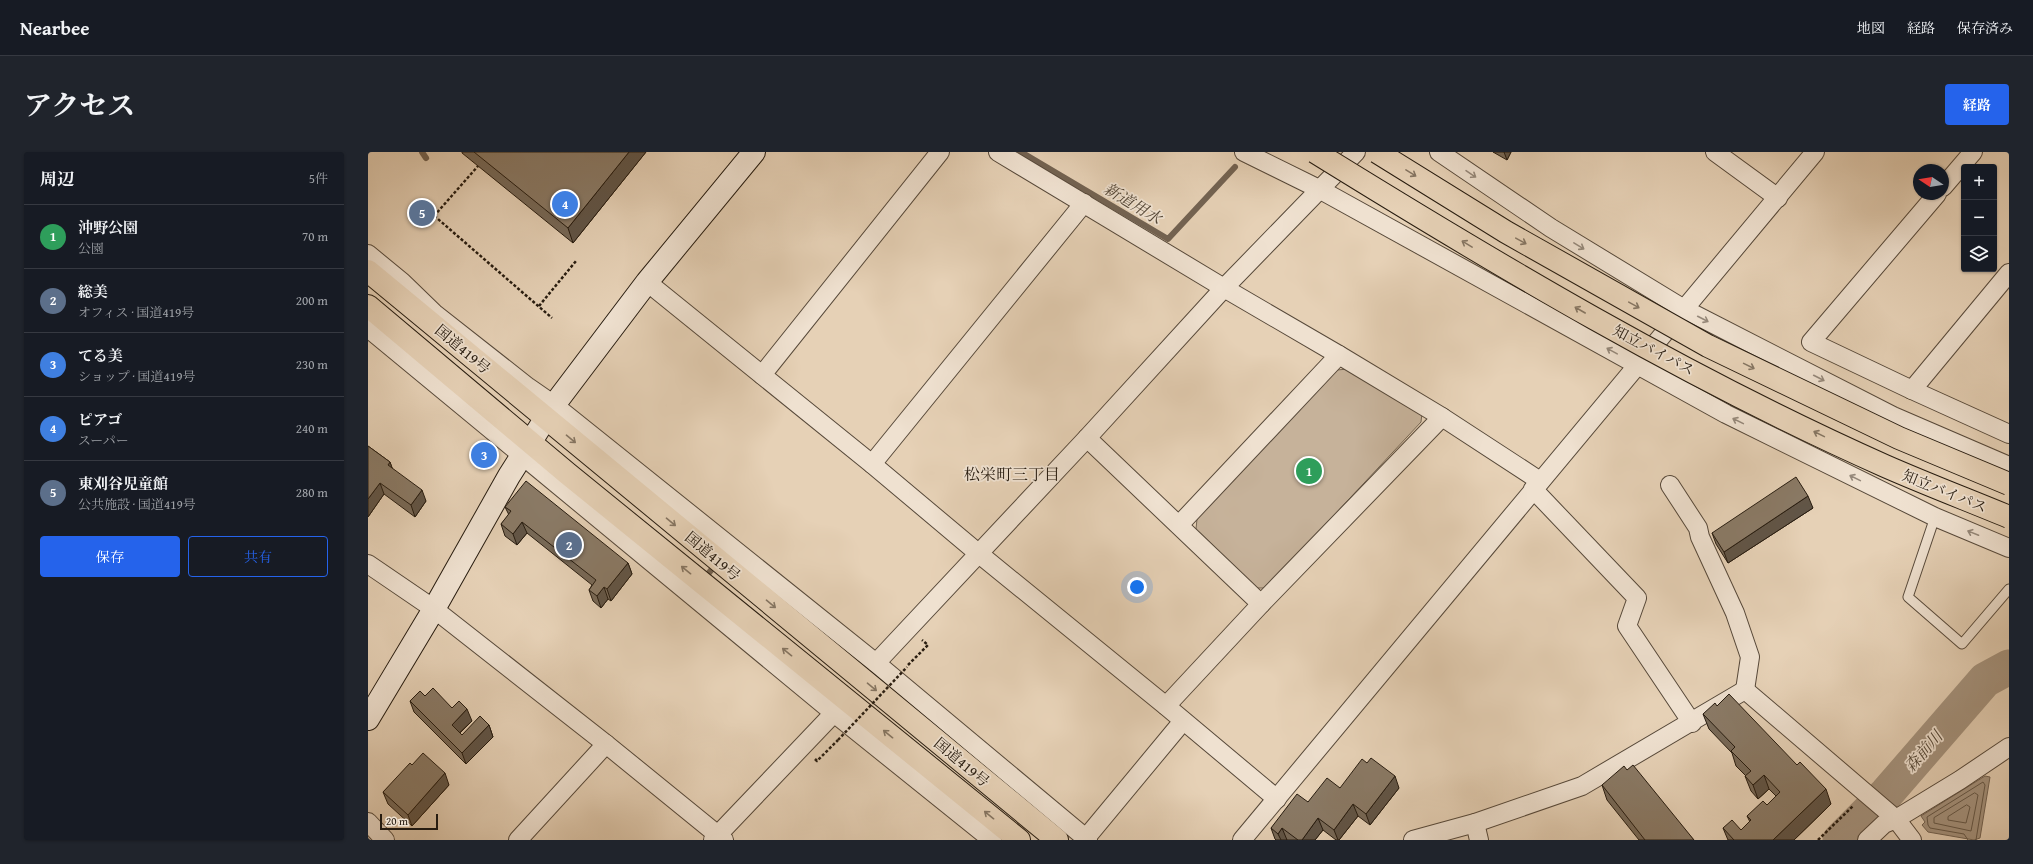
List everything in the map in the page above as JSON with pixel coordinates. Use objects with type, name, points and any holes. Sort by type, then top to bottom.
[{"type":"highway","name":"知立バイパス","points":[[1315,152],[1594,319],[1739,396],[1885,466],[2009,517]]},
{"type":"highway","name":"知立バイパス","points":[[1378,152],[1506,232],[1708,346],[1899,438],[2009,484]]},
{"type":"highway","name":"国道419号","points":[[368,271],[550,411],[1057,840]]},
{"type":"highway","name":"国道419号","points":[[368,306],[526,448],[1019,840]]},
{"type":"street","points":[[368,719],[434,609],[526,448],[550,411],[648,282],[754,152]]},
{"type":"street","points":[[762,375],[940,152]]},
{"type":"street","points":[[998,152],[1084,202],[1224,288],[1340,354],[1442,417],[1537,485],[1637,598],[1627,626],[1692,723]]},
{"type":"street","points":[[1244,152],[1319,189],[1726,414],[1935,517],[2009,548]]},
{"type":"street","points":[[876,663],[1087,438],[1224,288],[1356,152]]},
{"type":"street","points":[[1439,152],[1551,228],[1684,309],[1893,416],[2009,466]]},
{"type":"street","points":[[1715,152],[1778,198]]},
{"type":"street","points":[[1242,840],[1815,152]]},
{"type":"street","points":[[1949,180],[1973,152]]},
{"type":"street","points":[[1932,200],[1811,342],[1912,390],[2008,431]]},
{"type":"street","points":[[872,464],[1084,202]]},
{"type":"street","points":[[368,254],[402,282],[434,313],[528,387],[550,411],[876,663],[1087,839],[1183,721]]},
{"type":"street","points":[[1912,390],[2009,273]]},
{"type":"street","points":[[648,282],[872,464],[1277,799]]},
{"type":"street","points":[[368,328],[526,448],[834,713],[992,840]]},
{"type":"street","points":[[1179,525],[1340,354]]},
{"type":"street","points":[[1166,706],[1261,604],[1442,417]]},
{"type":"street","points":[[1087,438],[1261,604]]},
{"type":"street","points":[[1413,840],[1475,823],[1582,786],[1692,723],[1745,690],[1750,657],[1735,613],[1700,537],[1698,528],[1670,485]]},
{"type":"street","points":[[368,564],[434,609],[606,744],[718,838],[834,713]]},
{"type":"street","points":[[1745,690],[1892,816],[1912,840]]},
{"type":"street","points":[[518,840],[606,744]]},
{"type":"street","points":[[1867,840],[1892,816],[1960,780],[2009,747]]},
{"type":"street","points":[[368,822],[385,840]]},
{"type":"street","points":[[1475,823],[1479,840]]},
{"type":"lane","points":[[1935,517],[1908,597],[1962,644],[2009,589]]},
{"type":"path","points":[[434,216],[478,166]]},
{"type":"path","points":[[423,206],[552,318]]},
{"type":"path","points":[[539,306],[576,261]]},
{"type":"path","points":[[838,740],[928,645],[923,639],[918,645]]},
{"type":"path","points":[[1818,840],[1866,793]]},
{"type":"shaded area","points":[[1348,369],[1422,413],[1421,422],[1266,588],[1257,588],[1196,529],[1197,519],[1337,370]]},
{"type":"water","points":[[1985,776],[1990,777],[1980,838],[1974,840],[1928,832],[1922,825],[1925,822],[1921,816]]},
{"type":"building","points":[[474,152],[629,152],[568,228]]},
{"type":"building","points":[[368,446],[390,462],[388,465],[422,490],[411,505],[380,483],[368,499]]},
{"type":"building","points":[[1796,477],[1808,496],[1724,552],[1712,533]]},
{"type":"building","points":[[526,481],[628,563],[607,589],[604,587],[597,596],[589,590],[596,580],[522,522],[513,534],[501,524],[511,511],[505,507]]},
{"type":"building","points":[[433,688],[452,708],[459,701],[467,709],[452,725],[462,735],[480,716],[489,725],[462,753],[410,701],[420,691],[425,696]]},
{"type":"building","points":[[1729,694],[1797,765],[1800,762],[1826,789],[1773,840],[1734,840],[1723,828],[1732,820],[1741,830],[1751,820],[1747,816],[1763,801],[1767,805],[1780,792],[1764,775],[1753,785],[1745,776],[1751,771],[1731,751],[1735,747],[1703,714],[1715,703],[1717,706]]},
{"type":"building","points":[[423,753],[445,773],[408,815],[383,792],[410,763],[412,765]]},
{"type":"building","points":[[1371,758],[1395,776],[1366,814],[1353,804],[1334,830],[1318,818],[1302,840],[1298,840],[1282,828],[1278,834],[1271,828],[1297,794],[1308,802],[1327,778],[1340,788],[1362,759],[1367,763]]},
{"type":"building","points":[[1633,765],[1694,840],[1645,840],[1602,785],[1624,766],[1627,770]]},
{"type":"waterway","points":[[422,152],[426,158]]},
{"type":"waterway","name":"新道用水","points":[[1021,152],[1168,239],[1235,167]]},
{"type":"waterway","points":[[703,580],[717,563]]},
{"type":"waterway","name":"森前川","points":[[1840,840],[1887,793],[1985,680],[2009,667]]},
{"type":"place","name":"ピアゴ","points":[[565,204]]},
{"type":"place","name":"東刈谷児童館","points":[[422,213]]},
{"type":"place","name":"てる美","points":[[484,455]]},
{"type":"place","name":"沖野公園","points":[[1309,471]]},
{"type":"place","name":"総美","points":[[569,545]]},
{"type":"district","name":"松栄町三丁目","points":[[1012,474]]}]
